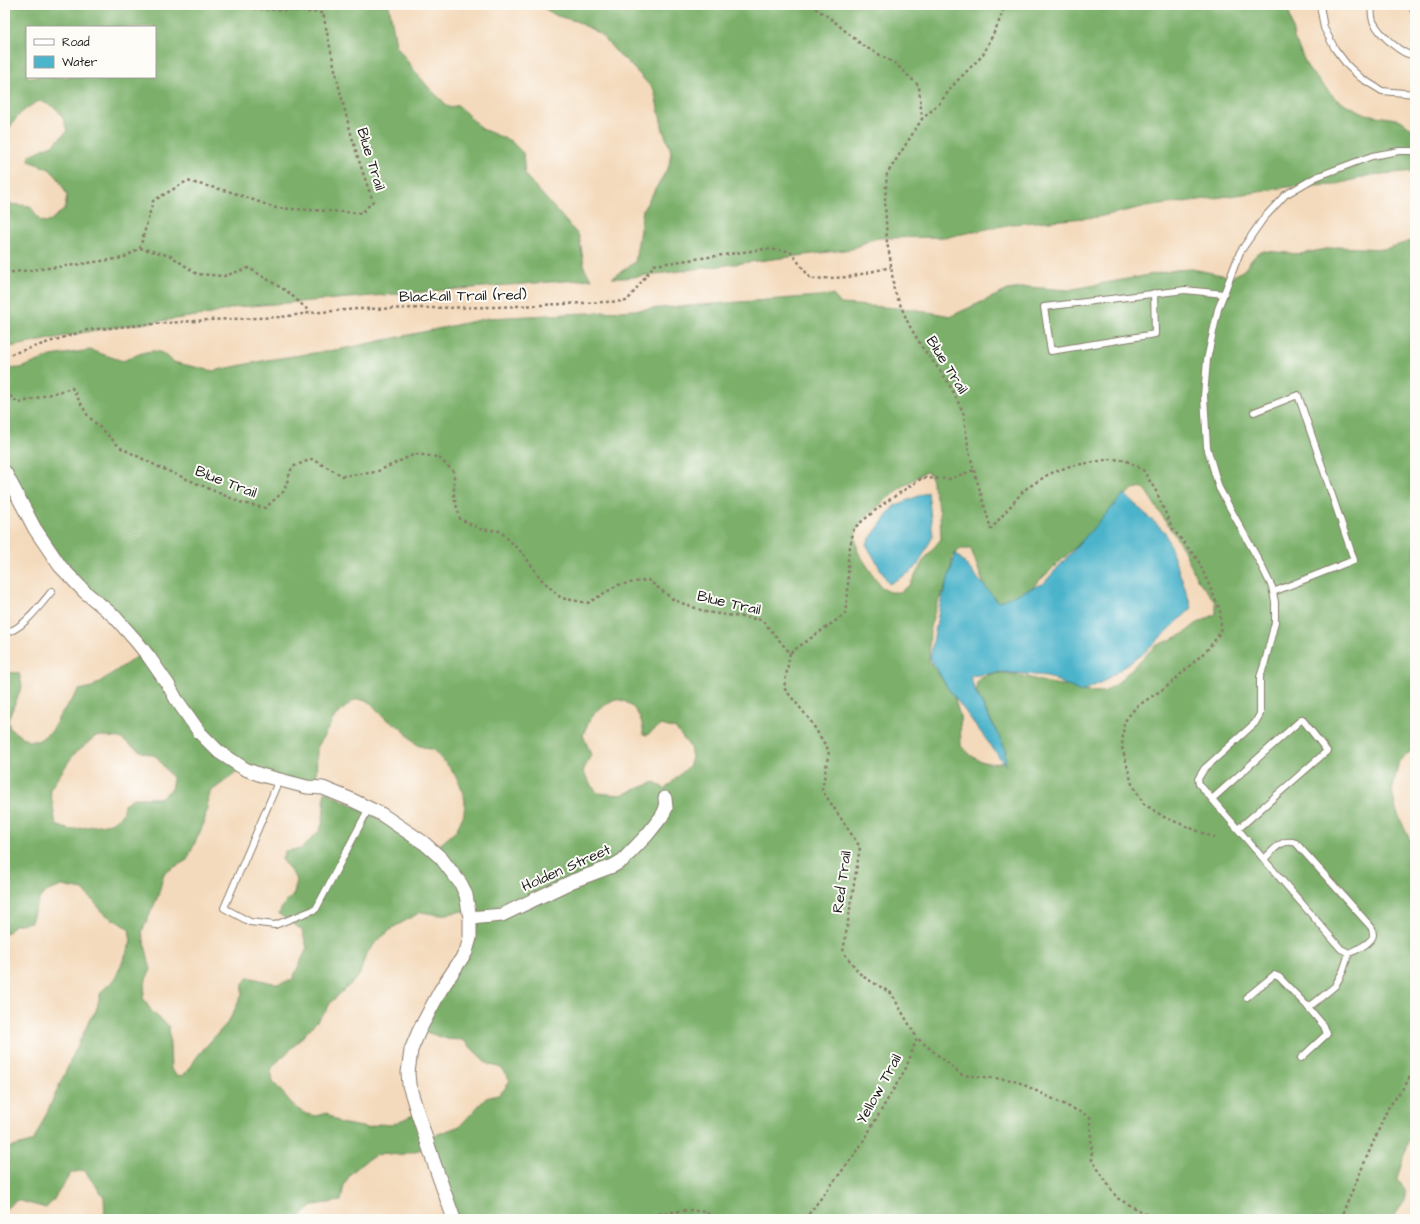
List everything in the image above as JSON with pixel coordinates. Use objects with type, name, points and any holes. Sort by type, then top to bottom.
[{"type":"street","points":[[5,472],[35,529],[60,566],[85,592],[115,617],[137,642],[169,686],[176,700],[204,737],[219,752],[246,769],[261,775],[307,787],[323,788],[381,814],[424,843],[441,858],[461,884],[466,895],[470,918],[470,938],[466,952],[440,990],[419,1031],[411,1050],[408,1073],[417,1112],[454,1219]]},
{"type":"street","name":"Holden Street","points":[[470,918],[502,915],[574,880],[613,866],[623,860],[647,835],[662,816],[666,808],[665,798]]},
{"type":"lane","points":[[1320,5],[1324,28],[1335,49],[1348,66],[1361,78],[1382,91],[1415,94]]},
{"type":"lane","points":[[1371,5],[1373,22],[1383,36],[1397,48],[1411,56],[1415,55]]},
{"type":"lane","points":[[1413,5],[1415,12]]},
{"type":"lane","points":[[1264,859],[1281,843],[1289,841],[1296,842],[1372,928],[1374,934],[1372,938],[1357,951],[1349,953],[1342,949],[1264,859],[1238,829],[1212,799],[1199,784],[1198,779],[1204,769],[1255,723],[1260,714],[1260,677],[1275,622],[1272,587],[1260,561],[1218,488],[1207,447],[1204,396],[1207,360],[1218,309],[1240,252],[1263,219],[1285,195],[1316,177],[1372,156],[1399,151],[1415,151]]},
{"type":"lane","points":[[1154,293],[1155,334],[1051,351],[1044,307],[1154,293],[1185,290],[1224,294]]},
{"type":"lane","points":[[1254,412],[1298,395],[1354,560],[1273,592]]},
{"type":"lane","points":[[5,632],[19,627],[52,591]]},
{"type":"lane","points":[[1212,799],[1302,720],[1327,751],[1238,829]]},
{"type":"lane","points":[[279,780],[224,908],[250,922],[275,925],[316,909],[369,808]]},
{"type":"lane","points":[[1307,1006],[1314,1004],[1335,986],[1343,971],[1349,953]]},
{"type":"lane","points":[[1247,997],[1274,976],[1279,977],[1307,1006],[1327,1030],[1327,1034],[1301,1058]]},
{"type":"path","name":"Blue Trail","points":[[140,248],[153,201],[187,181],[231,192],[276,208],[362,212],[373,201],[358,161],[332,62],[323,13],[247,8],[230,5]]},
{"type":"path","points":[[810,5],[830,18],[862,45],[896,64],[919,86],[922,119]]},
{"type":"path","name":"Blue Trail","points":[[1005,5],[998,24],[983,55],[955,83],[940,104],[922,119],[887,174],[885,207],[887,243],[894,290],[908,325],[946,380],[963,412],[969,452],[991,528],[1024,490],[1049,474],[1070,466],[1111,459],[1125,460],[1143,470],[1156,491],[1172,528],[1198,560],[1220,610],[1221,628],[1218,636],[1206,650],[1169,685],[1136,707],[1124,722],[1122,747],[1132,784],[1144,804],[1164,817],[1214,838]]},
{"type":"path","points":[[5,273],[123,258],[140,248],[171,256],[197,274],[224,276],[249,268],[288,292],[310,312]]},
{"type":"path","name":"Blackall Trail (red)","points":[[5,356],[87,330],[208,320],[280,317],[310,312],[365,309],[497,307],[627,301],[654,265],[764,249],[790,251],[811,279],[849,277],[891,268]]},
{"type":"path","name":"Blue Trail","points":[[5,392],[19,403],[72,388],[88,416],[121,448],[159,467],[242,503],[265,508],[284,491],[292,467],[312,459],[343,476],[376,472],[415,454],[438,457],[454,472],[454,497],[460,519],[480,529],[500,531],[524,555],[541,578],[561,598],[588,603],[618,585],[648,580],[674,600],[706,612],[762,620],[790,653]]},
{"type":"path","points":[[790,653],[845,614],[848,593],[848,556],[854,528],[882,504],[922,478],[949,479],[974,470]]},
{"type":"path","name":"Red Trail","points":[[790,653],[784,688],[810,720],[829,751],[822,790],[860,847],[843,952],[862,976],[891,993],[917,1038]]},
{"type":"path","points":[[917,1038],[962,1075],[1014,1080],[1090,1116],[1092,1160],[1117,1198],[1155,1219]]},
{"type":"path","name":"Yellow Trail","points":[[805,1219],[858,1150],[906,1068],[917,1038]]},
{"type":"path","points":[[1340,1219],[1388,1108],[1406,1084],[1415,1067]]},
{"type":"path","points":[[636,1219],[642,1216],[688,1210],[705,1212],[718,1219]]},
{"type":"green space","points":[[5,5],[389,5],[396,45],[430,89],[450,108],[458,105],[482,129],[511,141],[523,153],[525,175],[579,236],[585,270],[592,279],[237,307],[211,314],[96,330],[5,348],[5,201],[10,204],[30,206],[40,221],[48,222],[65,209],[67,195],[58,178],[49,169],[29,161],[30,155],[54,144],[67,131],[63,119],[58,111],[55,108],[39,101],[27,108],[12,124],[5,135]]},
{"type":"green space","points":[[539,5],[1288,5],[1294,38],[1309,70],[1337,100],[1366,114],[1401,120],[1415,131],[1415,171],[1371,175],[1334,185],[1287,187],[1138,208],[1098,217],[1012,224],[947,237],[878,238],[852,249],[625,278],[612,278],[635,262],[643,210],[669,166],[671,151],[663,130],[654,90],[599,33],[576,21],[557,16]]},
{"type":"green space","points":[[1415,240],[1415,751],[1411,751],[1399,761],[1392,791],[1396,810],[1415,851],[1415,1133],[1408,1141],[1398,1175],[1398,1179],[1405,1191],[1405,1201],[1392,1219],[440,1219],[449,1213],[426,1148],[399,1155],[383,1153],[368,1159],[351,1173],[344,1185],[341,1201],[314,1205],[298,1219],[105,1219],[104,1197],[84,1170],[71,1173],[52,1202],[46,1208],[17,1200],[5,1209],[5,1147],[9,1148],[34,1140],[90,1019],[96,1011],[101,992],[115,979],[131,942],[129,929],[105,914],[83,890],[62,886],[48,891],[41,896],[31,922],[14,925],[5,935],[5,672],[19,673],[22,686],[8,720],[10,729],[28,741],[38,741],[52,731],[60,715],[79,690],[92,687],[138,656],[143,651],[59,557],[5,471],[5,369],[21,368],[51,356],[90,350],[123,361],[149,351],[155,351],[167,356],[173,362],[213,371],[267,360],[347,348],[489,318],[607,312],[833,295],[841,304],[911,309],[951,316],[1008,290],[1029,287],[1068,290],[1176,270],[1192,269],[1232,277],[1244,270],[1258,253],[1264,251],[1300,254],[1336,247],[1385,249]],"holes":[[[925,472],[930,474],[940,513],[941,539],[923,561],[910,585],[900,592],[889,592],[881,587],[858,552],[855,535],[861,522],[893,493]],[[1144,488],[1183,548],[1197,579],[1214,600],[1216,614],[1196,624],[1182,635],[1155,646],[1116,684],[1104,692],[1079,691],[1073,687],[1012,674],[992,674],[984,677],[977,682],[976,691],[1006,751],[1001,763],[983,762],[974,758],[961,746],[960,716],[954,697],[929,660],[930,627],[937,604],[949,579],[953,555],[961,549],[971,549],[986,591],[1002,605],[1025,594],[1115,510],[1133,489]],[[358,699],[369,702],[386,719],[400,727],[417,745],[433,750],[452,770],[460,784],[465,800],[464,814],[456,831],[436,848],[325,791],[323,821],[320,830],[301,849],[285,851],[282,859],[297,880],[294,894],[283,905],[279,914],[302,930],[307,948],[292,980],[277,984],[248,977],[243,984],[242,995],[229,1021],[200,1053],[183,1076],[176,1075],[171,1069],[169,1026],[152,1012],[143,998],[146,979],[151,970],[142,932],[158,896],[164,873],[187,860],[204,823],[210,792],[243,768],[316,785],[317,748],[335,716],[353,701]],[[615,699],[628,704],[636,711],[640,718],[643,726],[643,734],[647,735],[661,725],[676,729],[690,747],[692,758],[689,766],[665,789],[655,782],[621,795],[598,793],[590,784],[583,771],[591,755],[583,735],[591,718],[603,706]],[[96,736],[120,738],[142,752],[156,756],[173,779],[171,790],[160,798],[133,798],[124,805],[122,815],[111,823],[70,830],[56,825],[50,789],[74,754]],[[470,910],[465,944],[423,1031],[447,1039],[463,1040],[488,1064],[501,1068],[510,1080],[504,1090],[498,1095],[486,1098],[460,1126],[427,1138],[413,1115],[391,1125],[379,1124],[367,1128],[340,1123],[327,1113],[317,1116],[306,1114],[296,1108],[273,1082],[271,1070],[274,1065],[296,1044],[326,1011],[331,1002],[359,976],[366,954],[377,941],[394,927],[421,912],[440,915]]]},
{"type":"water","points":[[928,492],[933,536],[917,566],[912,571],[889,584],[866,544],[894,506]]},
{"type":"water","points":[[1124,494],[1165,532],[1192,608],[1145,652],[1104,681],[1081,692],[1047,676],[1002,672],[970,676],[976,693],[1005,748],[1006,766],[947,687],[930,658],[940,605],[956,553],[998,602],[1044,583]]}]
